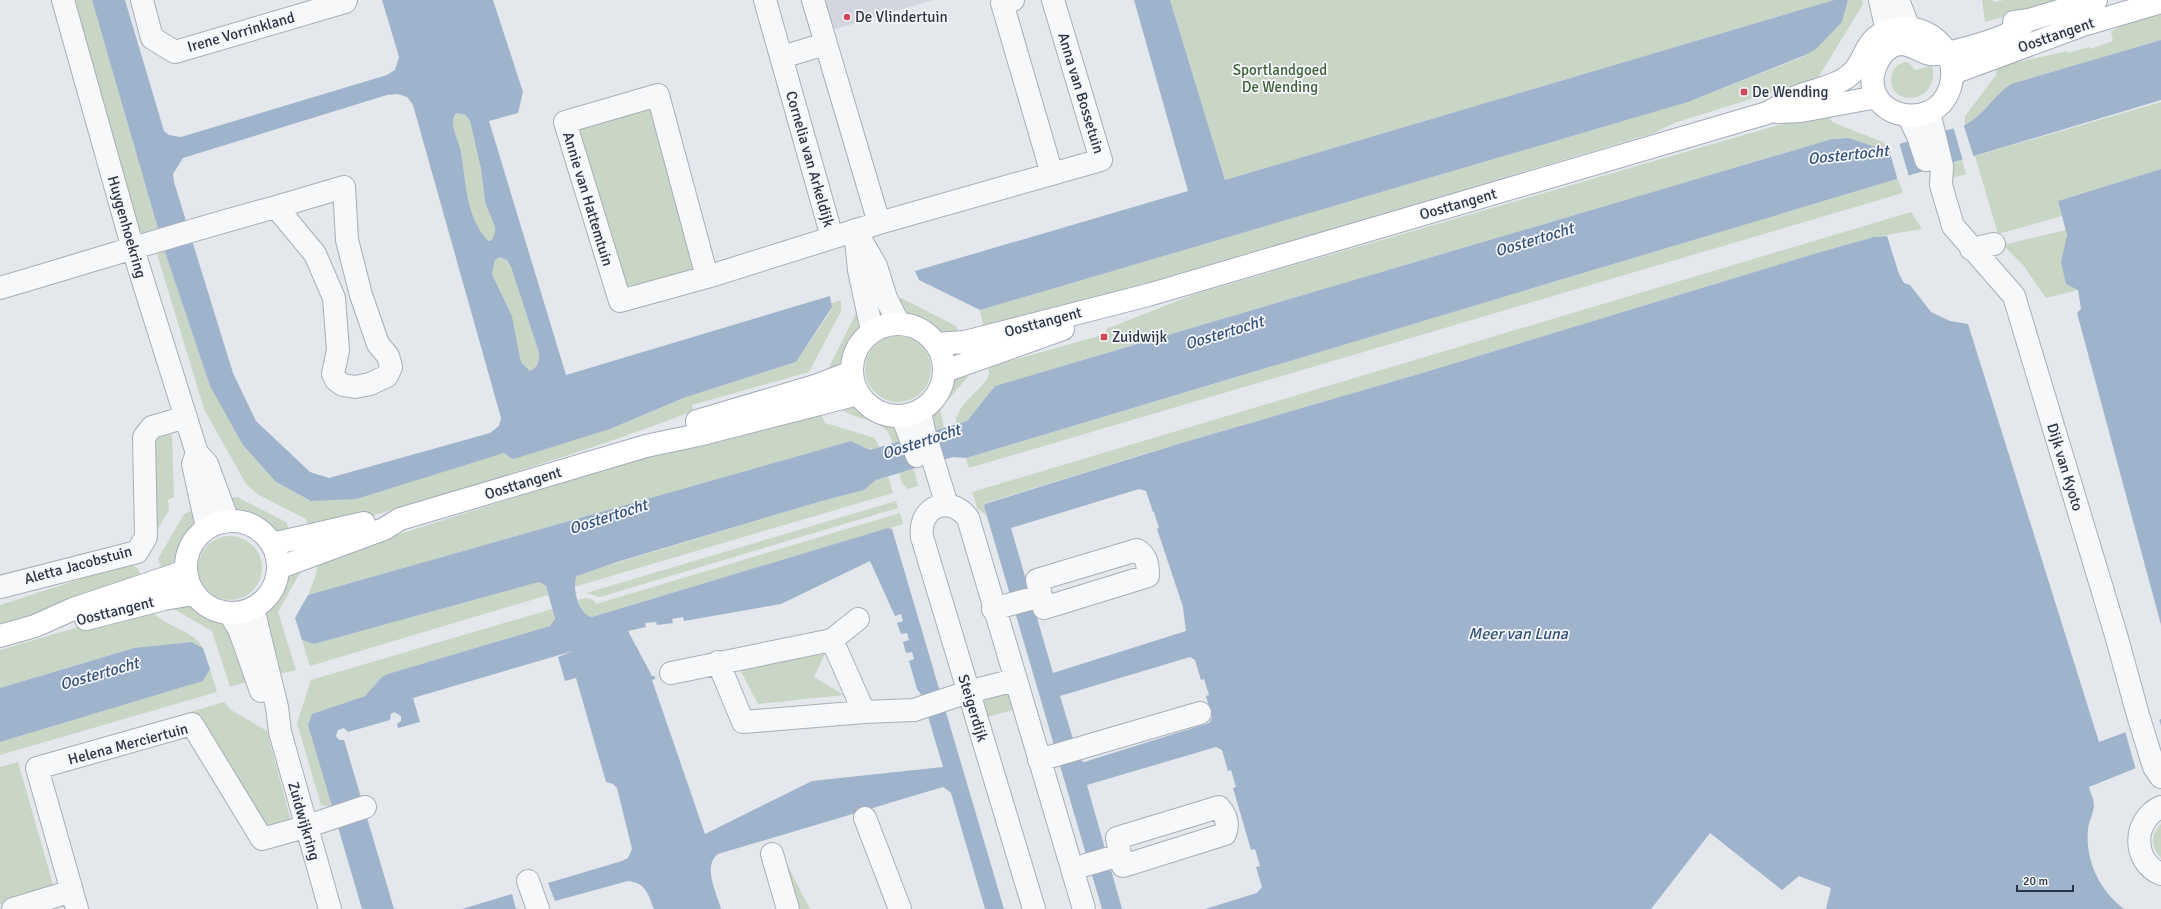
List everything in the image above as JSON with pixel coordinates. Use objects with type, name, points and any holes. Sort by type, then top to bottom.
[{"type":"main road","name":"Oosttangent","points":[[1946,55],[1997,23],[2029,20],[2096,0]]},
{"type":"main road","name":"Oosttangent","points":[[1946,55],[2083,25],[2161,2]]},
{"type":"main road","points":[[1909,28],[1928,33],[1946,55],[1949,91],[1944,100],[1922,124],[1892,112],[1885,107],[1877,97],[1873,80],[1874,71],[1887,40],[1909,28]]},
{"type":"main road","points":[[1887,40],[1907,45],[1929,54],[1946,55]]},
{"type":"main road","name":"Oosttangent","points":[[936,344],[966,342],[1148,295],[1767,113],[1796,97],[1843,80],[1857,68],[1863,53],[1873,41],[1887,40]]},
{"type":"main road","name":"Oosttangent","points":[[1767,113],[1801,111],[1877,97]]},
{"type":"main road","name":"Oosttangent","points":[[945,371],[1056,332],[1148,295]]},
{"type":"main road","points":[[900,324],[920,330],[936,344],[943,356],[945,371],[942,385],[935,398],[914,423],[882,414],[870,407],[858,394],[853,383],[852,372],[854,354],[861,342],[872,331],[885,326],[900,324]]},
{"type":"main road","name":"Oosttangent","points":[[646,446],[694,422],[815,386],[852,372]]},
{"type":"main road","name":"Oosttangent","points":[[278,568],[384,529],[400,519],[646,446],[698,436],[858,394]]},
{"type":"main road","name":"Oosttangent","points":[[272,544],[314,536],[379,519],[400,519]]},
{"type":"main road","points":[[228,521],[246,523],[260,530],[272,544],[277,555],[278,568],[275,583],[269,595],[245,619],[218,612],[204,605],[194,594],[187,581],[187,553],[194,540],[207,528],[216,523],[228,521]]},
{"type":"main road","name":"Oosttangent","points":[[0,636],[35,626],[73,609],[186,571]]},
{"type":"main road","name":"Oosttangent","points":[[35,626],[77,621],[164,599],[194,594]]},
{"type":"street","name":"Huygenhoekring","points":[[63,0],[133,249],[197,453],[207,464],[228,521]]},
{"type":"street","name":"Irene Vorrinkland","points":[[142,0],[152,38],[175,52],[345,2],[346,0]]},
{"type":"street","name":"Cornelia van Arkeldijk","points":[[765,0],[832,237],[878,222]]},
{"type":"street","points":[[813,0],[878,222]]},
{"type":"street","points":[[1013,0],[1002,3],[1052,174]]},
{"type":"street","name":"Anna van Bossetuin","points":[[878,222],[1101,160],[1053,0]]},
{"type":"street","points":[[1880,0],[1887,40]]},
{"type":"street","points":[[1898,0],[1909,28]]},
{"type":"street","points":[[782,57],[825,44]]},
{"type":"street","name":"Annie van Hattemtuin","points":[[707,277],[658,95],[564,122],[620,301],[707,277],[832,237]]},
{"type":"street","name":"Dijk van Kyoto","points":[[1922,124],[1953,226],[1971,249],[2014,296],[2116,635],[2138,715],[2157,772],[2152,786],[2158,809]]},
{"type":"street","points":[[0,288],[133,249],[193,229],[344,187],[347,240],[361,295],[378,344],[391,361],[391,371],[387,376],[370,384],[355,387],[343,385],[336,380],[333,374],[338,350],[334,298],[315,254],[276,207]]},
{"type":"street","name":"Cornelia van Arkeldijk","points":[[855,230],[876,266],[886,298],[900,324]]},
{"type":"street","name":"Cornelia van Arkeldijk","points":[[855,230],[859,270],[872,331]]},
{"type":"street","points":[[1971,249],[1994,244]]},
{"type":"street","name":"Aletta Jacobstuin","points":[[0,587],[137,552],[146,537],[144,437],[152,427],[186,416]]},
{"type":"street","points":[[914,423],[939,507],[957,508],[968,518],[993,609],[1084,909]]},
{"type":"street","name":"Huygenhoekring","points":[[197,453],[193,464],[207,528]]},
{"type":"street","name":"Steigerdijk","points":[[939,507],[923,521],[922,537],[960,695],[1034,909]]},
{"type":"street","points":[[993,609],[1040,596]]},
{"type":"street","name":"Zuidwijkring","points":[[245,619],[260,664],[267,709],[280,732],[330,909]]},
{"type":"street","points":[[671,672],[832,640],[858,619]]},
{"type":"street","points":[[832,640],[864,712]]},
{"type":"street","points":[[718,662],[743,722],[864,712],[914,710],[960,695],[1015,680]]},
{"type":"street","points":[[1039,760],[1200,714]]},
{"type":"street","name":"Helena Merciertuin","points":[[13,909],[74,900],[38,768],[192,724],[262,839],[306,828]]},
{"type":"street","points":[[306,828],[365,807]]},
{"type":"street","points":[[2158,809],[2142,826],[2138,836],[2139,846],[2148,865],[2161,874]]},
{"type":"street","points":[[865,818],[900,909]]},
{"type":"street","points":[[772,854],[788,909]]},
{"type":"street","points":[[1072,869],[1120,855]]},
{"type":"street","points":[[528,881],[538,909]]},
{"type":"shaded area","name":"De Vlindertuin","points":[[813,0],[933,0],[822,33]]},
{"type":"green space","points":[[66,0],[92,0],[159,232],[147,236],[134,227]]},
{"type":"green space","name":"Sportlandgoed De Wending","points":[[1170,0],[1834,0],[1225,180]]},
{"type":"green space","points":[[1848,0],[1862,0],[1863,4],[1818,78],[1674,123],[1654,133],[984,331],[980,310],[1688,102],[1803,57],[1842,22]]},
{"type":"green space","points":[[1982,0],[1993,0],[1994,2],[2004,0],[2065,0],[1985,22]]},
{"type":"green space","points":[[2161,7],[2161,40],[2011,84],[1977,116],[1965,125],[1965,116],[1996,75],[1997,67],[2067,51],[2068,53],[2089,47],[2090,49],[2113,41],[2111,31]]},
{"type":"green space","points":[[1905,62],[1909,63],[1915,70],[1932,65],[1933,79],[1929,88],[1921,95],[1912,98],[1903,97],[1896,93],[1892,85],[1892,74],[1894,69],[1898,65]]},
{"type":"green space","points":[[2161,102],[2161,169],[2058,201],[2062,216],[1998,234],[1975,156]]},
{"type":"green space","points":[[651,105],[699,269],[625,290],[577,126]]},
{"type":"green space","points":[[1827,111],[1832,122],[1883,142],[1888,148],[1874,147],[1846,139],[1832,139],[995,386],[967,421],[956,424],[956,418],[967,400],[987,379],[989,374],[988,367],[1106,334],[1106,329],[1195,294]]},
{"type":"green space","points":[[456,113],[467,115],[470,121],[481,169],[485,202],[495,227],[492,240],[487,241],[480,231],[471,210],[460,147],[453,122]]},
{"type":"green space","points":[[1962,160],[1966,174],[1952,178],[1947,164]]},
{"type":"green space","points":[[1898,179],[1903,193],[969,468],[966,458]]},
{"type":"green space","points":[[1911,212],[1922,229],[1874,237],[1817,253],[1429,371],[1164,448],[986,503],[984,506],[987,516],[977,508],[972,492]]},
{"type":"green space","points":[[2066,230],[2067,244],[2063,254],[2078,290],[2046,298],[2023,265],[2003,245]]},
{"type":"green space","points":[[163,246],[210,386],[276,482],[311,501],[505,453],[512,459],[610,429],[686,397],[796,362],[830,312],[832,303],[841,300],[841,311],[809,372],[692,405],[693,411],[551,461],[311,534],[306,519],[257,494],[246,484],[204,409],[157,254],[159,248]]},
{"type":"green space","points":[[500,257],[507,260],[511,267],[539,353],[538,364],[530,371],[521,362],[512,316],[492,274],[495,260]]},
{"type":"green space","points":[[901,298],[956,326],[959,335],[937,331],[916,323],[901,311],[895,300]]},
{"type":"green space","points":[[857,311],[865,324],[837,369],[828,369]]},
{"type":"green space","points":[[898,336],[911,339],[921,346],[928,356],[931,369],[928,382],[921,392],[911,399],[898,402],[885,399],[875,392],[868,382],[865,369],[868,356],[875,346],[885,339]]},
{"type":"green space","points":[[969,372],[968,377],[940,409],[944,428],[932,431],[931,418],[953,379]]},
{"type":"green space","points":[[850,403],[893,426],[897,429],[904,440],[892,443],[889,434],[884,428],[878,424],[847,413],[840,408]]},
{"type":"green space","points":[[820,411],[825,423],[875,438],[879,447],[870,450],[851,441],[308,595],[316,575],[318,560],[630,463],[756,427]]},
{"type":"green space","points":[[161,434],[172,435],[174,497],[168,500],[169,510],[153,537],[152,444]]},
{"type":"green space","points":[[914,469],[918,486],[908,489],[902,483],[899,473]]},
{"type":"green space","points":[[888,476],[893,493],[574,587],[575,578],[583,573],[822,501],[864,490],[876,480]]},
{"type":"green space","points":[[237,497],[286,522],[291,533],[273,533],[239,515],[233,509],[230,498]]},
{"type":"green space","points":[[896,501],[898,508],[600,597],[586,593]]},
{"type":"green space","points":[[195,509],[195,519],[177,560],[162,569],[158,559],[184,514]]},
{"type":"green space","points":[[900,513],[903,524],[592,617],[584,614],[578,600],[586,598],[593,600],[596,604]]},
{"type":"green space","points":[[230,536],[248,542],[256,550],[262,568],[256,586],[248,594],[230,600],[212,594],[204,586],[198,568],[204,550],[212,542]]},
{"type":"green space","points":[[130,563],[138,569],[144,583],[0,626],[0,605]]},
{"type":"green space","points":[[301,571],[278,612],[296,670],[275,675],[264,614],[282,579],[289,574]]},
{"type":"green space","points":[[539,582],[546,586],[548,595],[310,666],[302,640],[314,644]]},
{"type":"green space","points":[[183,603],[223,622],[230,629],[250,681],[230,687],[212,631],[170,607]]},
{"type":"green space","points":[[150,606],[159,618],[191,635],[203,648],[191,642],[134,648],[0,688],[0,650]]},
{"type":"green space","points":[[552,609],[555,620],[550,626],[384,676],[365,696],[312,714],[308,725],[332,807],[321,805],[297,723],[311,680]]},
{"type":"green space","points":[[825,654],[814,677],[844,695],[758,704],[739,668]]},
{"type":"green space","points":[[210,669],[217,692],[0,755],[0,742],[203,681]]},
{"type":"green space","points":[[998,691],[1008,693],[1013,710],[987,717],[982,701],[988,695]]},
{"type":"green space","points":[[224,702],[231,710],[267,731],[292,825],[268,831],[190,716],[183,714]]},
{"type":"green space","points":[[18,762],[54,888],[0,904],[0,767]]},
{"type":"green space","points":[[2161,824],[2161,858],[2155,850],[2153,841],[2155,832]]},
{"type":"green space","points":[[779,854],[788,866],[810,909],[794,909]]},
{"type":"water","points":[[92,0],[125,0],[164,131],[169,135],[181,137],[387,75],[395,70],[399,57],[382,0],[493,0],[523,92],[518,113],[489,121],[566,375],[830,296],[832,307],[796,362],[686,397],[610,429],[517,458],[512,459],[504,453],[356,499],[311,501],[276,482],[243,445],[210,386],[163,246]],"holes":[[[398,94],[407,97],[413,105],[501,418],[499,426],[490,433],[329,478],[310,472],[256,421],[233,373],[174,182],[173,174],[183,158],[387,95]],[[456,113],[466,115],[470,121],[481,169],[485,202],[495,227],[492,240],[488,241],[475,221],[471,210],[460,147],[453,122]],[[500,257],[507,260],[511,267],[539,353],[538,364],[530,371],[521,362],[512,316],[492,274],[495,260]]]},
{"type":"water","points":[[1134,0],[1170,0],[1225,180],[1834,0],[1848,0],[1842,22],[1816,49],[1803,56],[1688,102],[980,310],[919,280],[915,271],[1188,191]]},
{"type":"water","name":"Oostertocht","points":[[2161,40],[2161,100],[966,458],[953,457],[939,461],[876,480],[864,490],[617,562],[577,576],[575,586],[577,600],[583,612],[592,617],[888,528],[892,529],[1004,909],[985,909],[951,793],[943,787],[718,854],[713,859],[711,873],[721,909],[654,909],[646,890],[639,884],[628,881],[555,901],[548,883],[622,861],[628,858],[632,849],[617,788],[613,784],[606,782],[576,678],[565,681],[558,657],[573,651],[413,698],[420,722],[398,728],[397,724],[401,721],[401,716],[394,712],[391,714],[390,720],[348,732],[344,728],[338,730],[336,736],[339,740],[344,740],[394,909],[362,909],[308,725],[312,714],[365,696],[382,677],[388,674],[550,626],[555,619],[546,586],[539,582],[314,644],[302,640],[295,618],[308,595],[851,441],[870,450],[967,421],[995,386],[1832,139],[1848,138],[1882,149],[1965,125],[1977,116],[2011,84]],"holes":[[[870,561],[895,616],[901,614],[903,621],[897,623],[901,634],[907,633],[909,640],[903,642],[906,653],[912,652],[914,659],[909,661],[917,689],[922,696],[943,767],[812,781],[705,834],[652,680],[655,679],[655,676],[652,676],[628,631],[646,627],[645,623],[656,622],[657,625],[673,623],[672,619],[683,617],[684,621],[781,604]]]},
{"type":"water","points":[[2161,169],[2161,625],[2077,313],[2081,309],[2078,290],[2066,284],[2061,262],[2067,235],[2058,201]]},
{"type":"water","name":"Meer van Luna","points":[[1887,236],[1899,274],[1904,283],[1910,285],[1931,312],[1950,321],[1968,324],[2099,742],[2161,719],[2161,758],[2089,787],[2094,805],[2088,829],[2091,863],[2107,893],[2124,909],[1826,909],[1831,888],[1799,876],[1782,890],[1710,833],[1651,909],[1205,909],[1257,893],[1262,887],[1256,867],[1260,866],[1255,849],[1251,850],[1233,788],[1236,787],[1231,770],[1228,771],[1222,750],[1216,747],[1087,785],[1122,909],[1102,909],[984,506],[985,504],[1178,444],[1429,371],[1874,237]],"holes":[[[1139,489],[1146,491],[1154,512],[1159,528],[1157,529],[1183,607],[1186,631],[1053,673],[1011,528]],[[1190,657],[1195,660],[1201,680],[1204,679],[1209,695],[1206,696],[1212,718],[1209,723],[1084,762],[1079,759],[1060,696]]]},
{"type":"water","name":"Oostertocht","points":[[191,642],[203,648],[210,669],[203,681],[0,742],[0,688],[134,648]]},
{"type":"water","points":[[512,894],[516,909],[462,909]]},
{"type":"pier","points":[[1963,123],[1974,158],[1963,161],[1953,126]]},
{"type":"pier","points":[[1899,142],[1909,177],[1898,181],[1888,146]]},
{"type":"pier","points":[[2159,718],[2161,726],[2161,760],[2136,770],[2125,731]]},
{"type":"place","name":"De Vlindertuin","points":[[847,17]]},
{"type":"place","name":"De Wending","points":[[1744,92]]},
{"type":"place","name":"Zuidwijk","points":[[1104,337]]}]
